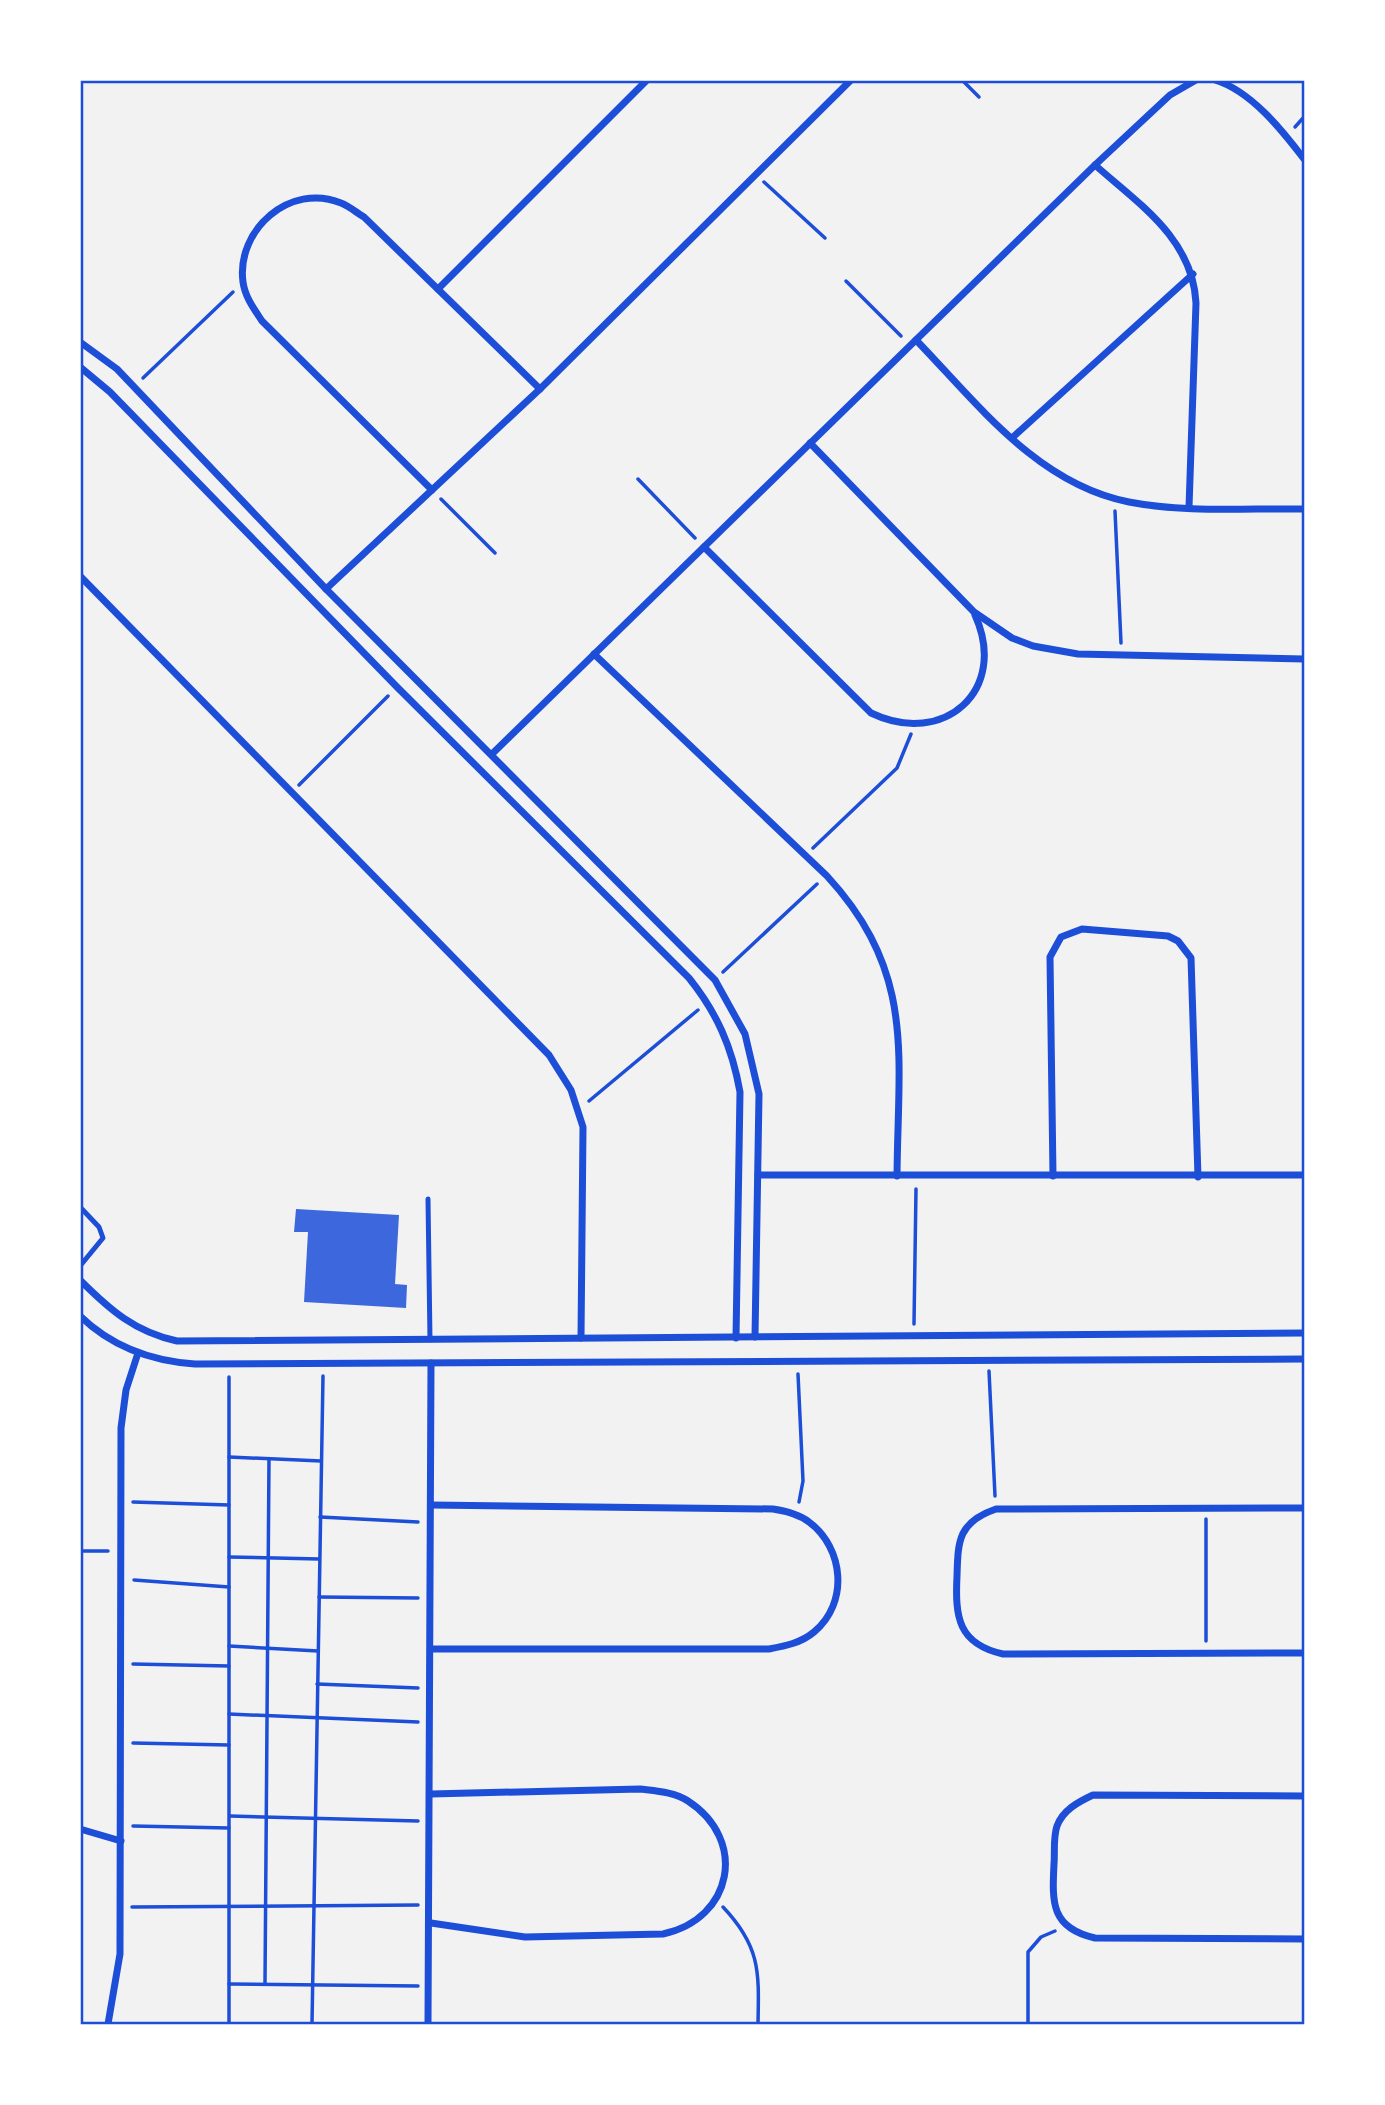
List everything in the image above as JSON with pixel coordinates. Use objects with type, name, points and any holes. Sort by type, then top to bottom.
[{"type":"street","points":[[438,289],[647,80]]},
{"type":"street","points":[[326,589],[540,389],[851,80]]},
{"type":"street","points":[[492,754],[1095,165],[1170,95],[1196,80]]},
{"type":"street","points":[[1215,80],[1241,93],[1286,136],[1304,159]]},
{"type":"street","points":[[1095,165],[1171,235],[1193,274],[1196,303],[1189,507]]},
{"type":"street","points":[[432,490],[262,321],[250,303],[243,283],[243,257],[252,234],[269,214],[291,202],[316,198],[340,202],[364,217],[540,389]]},
{"type":"street","points":[[1012,438],[1193,274]]},
{"type":"street","points":[[80,342],[117,369],[326,589],[715,980],[732,1005],[754,1063],[759,1094],[755,1337]]},
{"type":"street","points":[[913,343],[1012,438],[1062,477],[1114,499],[1158,506],[1304,509]]},
{"type":"street","points":[[80,367],[110,392],[397,687],[680,969],[708,1002],[724,1030],[735,1060],[740,1091],[736,1338]]},
{"type":"street","points":[[810,443],[974,612],[992,626],[1033,646],[1056,652],[1122,656],[1304,659]]},
{"type":"street","points":[[704,547],[871,712],[891,722],[913,725],[935,722],[955,712],[971,696],[981,677],[986,655],[983,633],[974,612]]},
{"type":"street","points":[[80,576],[549,1055],[571,1090],[579,1109],[585,1146],[581,1339]]},
{"type":"street","points":[[594,654],[806,855],[850,901],[869,929],[884,961],[894,994],[898,1028],[897,1176]]},
{"type":"street","points":[[1053,1176],[1050,957],[1061,937],[1082,929],[1168,936],[1178,941],[1191,958],[1198,1177]]},
{"type":"street","points":[[758,1175],[1304,1175]]},
{"type":"street","points":[[80,1280],[121,1318],[148,1333],[177,1341],[1304,1333]]},
{"type":"street","points":[[80,1316],[103,1335],[138,1353],[176,1363],[1304,1359]]},
{"type":"street","points":[[108,2025],[118,1978],[121,1907],[123,1409],[138,1353]]},
{"type":"street","points":[[428,2025],[431,1363]]},
{"type":"street","points":[[431,1505],[773,1509],[792,1512],[808,1521],[827,1539],[837,1562],[838,1587],[831,1611],[815,1631],[793,1644],[769,1649],[431,1649]]},
{"type":"street","points":[[1304,1508],[996,1509],[972,1521],[958,1542],[956,1607],[966,1634],[976,1644],[1003,1654],[1304,1653]]},
{"type":"street","points":[[430,1923],[525,1937],[663,1934],[683,1930],[701,1919],[717,1901],[725,1878],[724,1855],[716,1832],[704,1815],[687,1800],[640,1789],[431,1794]]},
{"type":"street","points":[[1304,1796],[1093,1795],[1078,1802],[1065,1813],[1056,1828],[1052,1898],[1057,1913],[1066,1926],[1080,1935],[1096,1938],[1304,1939]]},
{"type":"street","points":[[80,1829],[121,1841]]},
{"type":"lane","points":[[428,1199],[430,1340]]},
{"type":"lane","points":[[80,1207],[100,1227],[103,1238],[80,1266]]},
{"type":"path","points":[[962,80],[979,97]]},
{"type":"path","points":[[757,176],[825,238]]},
{"type":"path","points":[[846,281],[913,343]]},
{"type":"path","points":[[134,387],[243,283]]},
{"type":"path","points":[[638,479],[704,547]]},
{"type":"path","points":[[432,490],[495,553]]},
{"type":"path","points":[[1114,499],[1122,656]]},
{"type":"path","points":[[291,793],[397,687]]},
{"type":"path","points":[[806,855],[897,768],[905,754],[913,725]]},
{"type":"path","points":[[715,980],[827,876]]},
{"type":"path","points":[[579,1109],[708,1002]]},
{"type":"path","points":[[914,1336],[916,1176]]},
{"type":"path","points":[[989,1361],[996,1509]]},
{"type":"path","points":[[792,1512],[799,1503],[803,1481],[797,1362]]},
{"type":"path","points":[[229,1364],[229,2025]]},
{"type":"path","points":[[312,2025],[323,1364]]},
{"type":"path","points":[[229,1458],[321,1461]]},
{"type":"path","points":[[265,1984],[269,1459]]},
{"type":"path","points":[[121,1502],[229,1505]]},
{"type":"path","points":[[1206,1508],[1206,1653]]},
{"type":"path","points":[[320,1517],[431,1522]]},
{"type":"path","points":[[80,1551],[121,1551]]},
{"type":"path","points":[[229,1557],[319,1559]]},
{"type":"path","points":[[121,1579],[229,1587]]},
{"type":"path","points":[[319,1597],[431,1598]]},
{"type":"path","points":[[229,1646],[318,1651]]},
{"type":"path","points":[[121,1664],[229,1666]]},
{"type":"path","points":[[317,1684],[431,1688]]},
{"type":"path","points":[[229,1714],[431,1723]]},
{"type":"path","points":[[121,1743],[229,1745]]},
{"type":"path","points":[[229,1816],[430,1822]]},
{"type":"path","points":[[121,1826],[229,1828]]},
{"type":"path","points":[[717,1901],[737,1922],[756,1955],[758,2025]]},
{"type":"path","points":[[121,1907],[229,1904],[430,1905]]},
{"type":"path","points":[[1028,2025],[1028,1952],[1041,1937],[1066,1926]]},
{"type":"path","points":[[229,1984],[430,1986]]},
{"type":"building","points":[[296,1209],[399,1215],[395,1284],[407,1285],[406,1308],[304,1302],[308,1232],[294,1232]]}]
